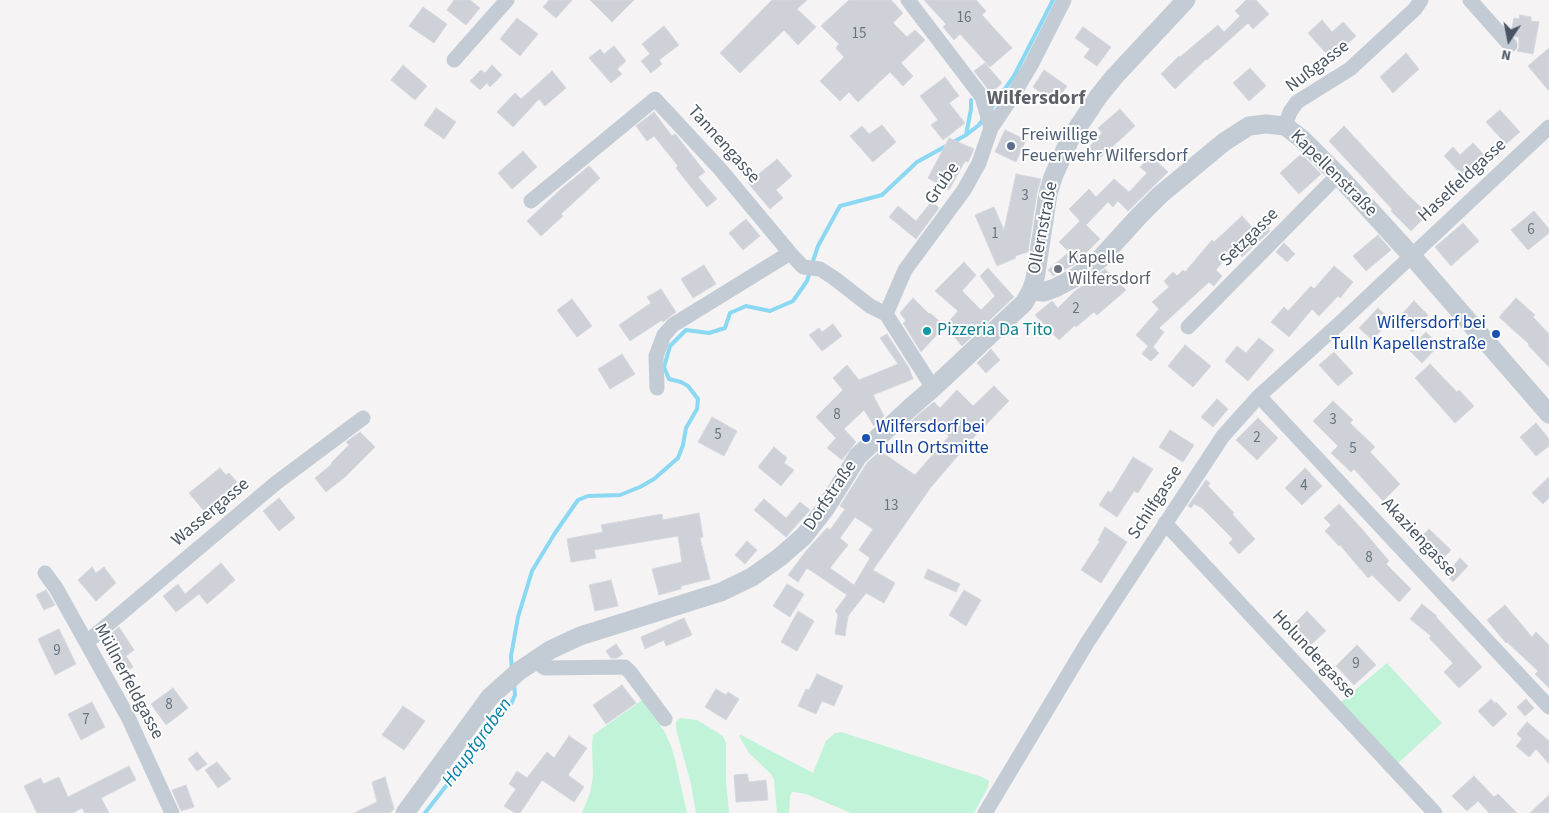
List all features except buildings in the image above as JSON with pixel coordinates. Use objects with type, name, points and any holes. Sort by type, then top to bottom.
[{"type":"street","points":[[454,60],[507,0]]},
{"type":"street","points":[[908,0],[982,96],[990,124]]},
{"type":"street","name":"Grube","points":[[886,314],[905,270],[964,190],[979,163],[990,124],[1012,97],[1031,65],[1064,0]]},
{"type":"street","name":"Ollernstraße","points":[[1031,291],[1035,279],[1048,194],[1053,177],[1070,139],[1098,96],[1186,0]]},
{"type":"street","name":"Nußgasse","points":[[1285,126],[1290,112],[1297,102],[1350,69],[1415,9],[1422,0]]},
{"type":"street","points":[[1470,0],[1510,45]]},
{"type":"street","name":"Tannengasse","points":[[530,202],[655,98],[720,169],[790,254],[803,267],[820,269],[870,306],[886,314]]},
{"type":"street","name":"Kapellenstraße","points":[[1031,291],[1044,292],[1054,288],[1076,277],[1100,259],[1160,194],[1224,142],[1249,126],[1266,124],[1285,126],[1302,139],[1338,175],[1411,255],[1549,414]]},
{"type":"street","name":"Haselfeldgasse","points":[[1411,255],[1546,134]]},
{"type":"street","name":"Setzgasse","points":[[1188,327],[1338,175]]},
{"type":"street","points":[[657,388],[656,356],[664,335],[673,325],[790,254]]},
{"type":"street","name":"Schilfgasse","points":[[985,813],[1087,643],[1223,436],[1259,396],[1411,255]]},
{"type":"street","name":"Dorfstraße","points":[[405,813],[496,691],[526,666],[550,650],[580,636],[720,592],[752,577],[780,557],[804,536],[825,509],[858,456],[1018,309],[1031,291]]},
{"type":"street","points":[[886,314],[933,388]]},
{"type":"street","name":"Akaziengasse","points":[[1259,396],[1549,707]]},
{"type":"street","name":"Wassergasse","points":[[87,642],[276,483],[363,418]]},
{"type":"street","name":"Holundergasse","points":[[1165,523],[1435,813]]},
{"type":"street","name":"Müllnerfeldgasse","points":[[45,573],[56,588],[128,717],[172,813]]},
{"type":"street","points":[[526,666],[545,668],[624,668],[630,672],[665,719]]},
{"type":"green space","points":[[1387,663],[1442,723],[1397,764],[1341,702]]},
{"type":"green space","points":[[642,700],[664,731],[671,746],[687,813],[582,813],[590,793],[593,776],[593,735]]},
{"type":"green space","points":[[680,718],[697,720],[723,736],[726,743],[726,781],[729,813],[696,813],[691,784],[676,729],[676,722]]},
{"type":"green space","points":[[841,732],[982,777],[989,781],[988,787],[974,813],[851,813],[806,794],[792,792],[789,813],[777,813],[774,780],[771,774],[749,753],[739,736],[741,735],[813,773],[826,741],[835,733]]},
{"type":"waterway","name":"Hauptgraben","points":[[990,110],[1014,76],[1053,0]]},
{"type":"waterway","points":[[966,135],[971,100]]},
{"type":"waterway","name":"Hauptgraben","points":[[812,264],[818,246],[840,206],[882,195],[917,162],[966,135],[979,125],[984,118]]},
{"type":"waterway","name":"Hauptgraben","points":[[512,670],[511,656],[518,617],[532,571],[578,500],[588,496],[620,495],[640,487],[654,479],[678,458],[686,428],[697,409],[698,399],[688,386],[669,379],[664,367],[670,346],[686,330],[709,333],[725,328],[730,313],[746,306],[770,311],[793,301],[807,281],[810,271]]},
{"type":"waterway","name":"Hauptgraben","points":[[425,813],[511,704],[515,695],[514,684]]},
{"type":"place","name":"Freiwillige Feuerwehr Wilfersdorf","points":[[1011,146]]},
{"type":"place","name":"Kapelle Wilfersdorf","points":[[1058,269]]},
{"type":"place","name":"Pizzeria Da Tito","points":[[927,331]]},
{"type":"place","name":"Wilfersdorf bei Tulln Kapellenstraße","points":[[1496,334]]},
{"type":"place","name":"Wilfersdorf bei Tulln Ortsmitte","points":[[866,438]]},
{"type":"district","name":"Wilfersdorf","points":[[1036,100]]}]
